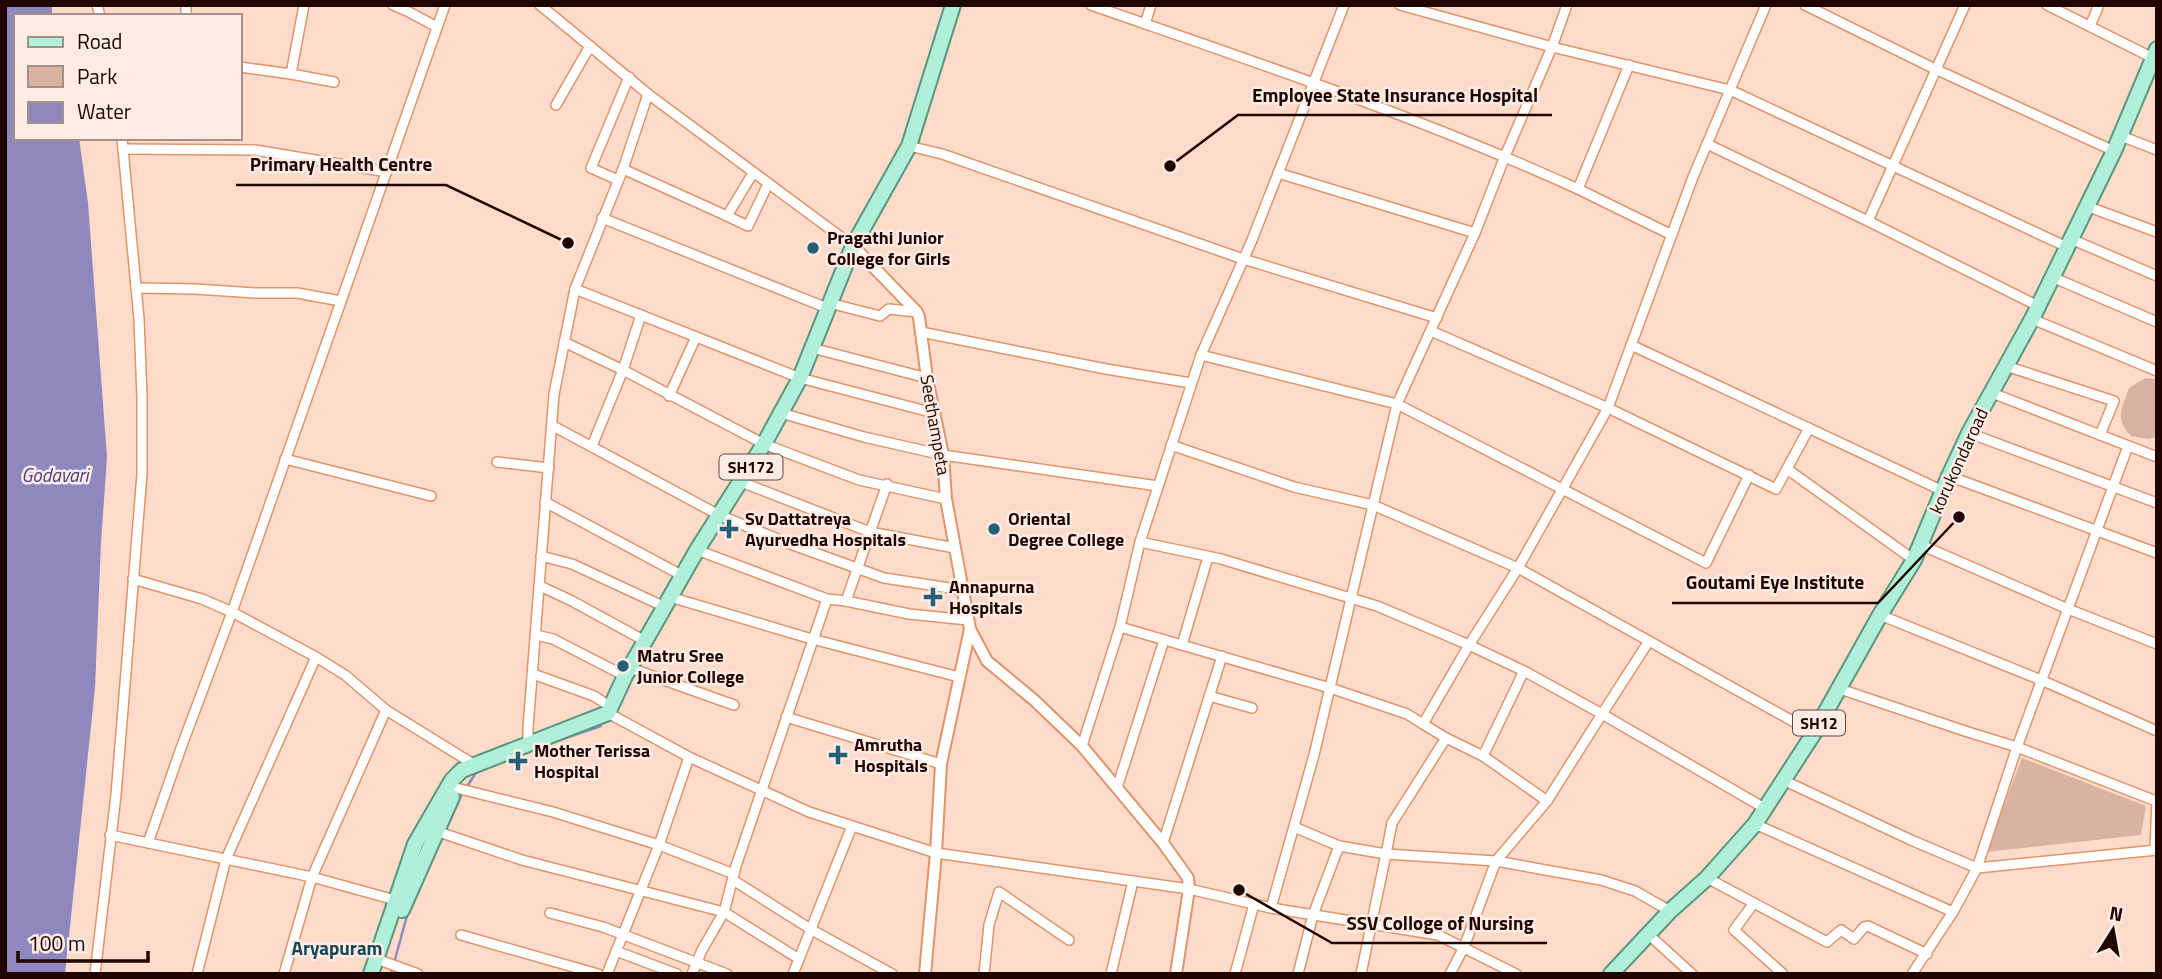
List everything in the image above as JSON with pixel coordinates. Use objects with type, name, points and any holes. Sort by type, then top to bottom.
[{"type":"main road","name":"SH172","points":[[610,710],[628,672],[696,550],[764,444],[800,378],[853,246],[909,146],[953,5]]},
{"type":"main road","name":"korukondaroad","points":[[1611,974],[1670,911],[1707,878],[1755,824],[1814,733],[1914,560],[1969,433],[2035,312],[2115,151],[2155,56]]},
{"type":"main road","points":[[371,974],[415,844],[452,780],[469,767],[610,710]]},
{"type":"main road","points":[[381,967],[406,899],[456,789],[469,767]]},
{"type":"street","points":[[291,74],[304,5]]},
{"type":"street","points":[[393,5],[437,27]]},
{"type":"street","points":[[148,843],[445,5]]},
{"type":"street","points":[[540,5],[648,94],[853,246],[917,312]]},
{"type":"street","points":[[1091,5],[1314,83],[1505,156],[1672,235]]},
{"type":"street","points":[[1145,24],[1151,5]]},
{"type":"street","points":[[1082,746],[1120,627],[1140,542],[1191,383],[1345,5]]},
{"type":"street","points":[[1400,5],[1552,47],[1730,90],[2069,243],[2157,276]]},
{"type":"street","points":[[1272,908],[1330,688],[1398,404],[1475,233],[1567,5]]},
{"type":"street","points":[[1423,724],[1518,568],[1608,408],[1693,177],[1766,5]]},
{"type":"street","points":[[1805,5],[1935,69],[2115,151]]},
{"type":"street","points":[[1868,221],[1965,5]]},
{"type":"street","points":[[2047,5],[2155,56]]},
{"type":"street","points":[[2090,26],[2099,5]]},
{"type":"street","points":[[556,105],[590,46]]},
{"type":"street","points":[[1578,189],[1629,65]]},
{"type":"street","points":[[242,67],[334,82]]},
{"type":"street","points":[[618,180],[591,168],[629,77]]},
{"type":"street","points":[[528,745],[554,394],[575,289],[623,169],[648,94]]},
{"type":"street","points":[[2121,136],[2157,149]]},
{"type":"street","points":[[95,974],[116,795],[142,474],[142,398],[136,288],[122,140]]},
{"type":"street","points":[[1707,144],[1868,221],[2035,312],[2157,371]]},
{"type":"street","points":[[909,146],[954,158],[1243,259],[1437,318]]},
{"type":"street","points":[[123,149],[255,150],[387,172]]},
{"type":"street","points":[[623,169],[748,226],[768,184]]},
{"type":"street","points":[[727,216],[753,173]]},
{"type":"street","points":[[1278,173],[1475,233]]},
{"type":"street","points":[[2086,206],[2157,232]]},
{"type":"street","points":[[602,218],[828,306],[880,316],[889,309],[917,312]]},
{"type":"street","points":[[2052,277],[2157,322]]},
{"type":"street","points":[[136,288],[298,293],[341,301]]},
{"type":"street","points":[[575,289],[800,378],[934,414]]},
{"type":"street","name":"Seethampeta","points":[[917,312],[943,455],[946,499],[969,624]]},
{"type":"street","points":[[592,446],[623,370],[640,315]]},
{"type":"street","points":[[1431,331],[1608,408],[1776,489],[1809,428]]},
{"type":"street","points":[[921,332],[1191,383]]},
{"type":"street","points":[[669,396],[696,337]]},
{"type":"street","points":[[564,342],[764,444],[859,480],[946,499]]},
{"type":"street","points":[[1631,345],[1943,491]]},
{"type":"street","points":[[812,348],[927,378]]},
{"type":"street","points":[[1201,355],[1398,404],[1706,563],[1749,475]]},
{"type":"street","points":[[2006,366],[2114,401],[2100,435]]},
{"type":"street","points":[[1992,393],[2157,457]]},
{"type":"street","points":[[781,413],[864,437],[943,455],[1158,486]]},
{"type":"street","points":[[553,426],[719,515],[785,542],[884,578],[963,590]]},
{"type":"street","points":[[1969,433],[2157,503]]},
{"type":"street","points":[[1171,445],[1294,488],[1373,505],[1518,568],[1814,733]]},
{"type":"street","points":[[1912,974],[1953,912],[1977,869],[2017,747],[2128,446]]},
{"type":"street","points":[[285,459],[431,496]]},
{"type":"street","points":[[498,462],[549,468]]},
{"type":"street","points":[[1787,469],[1914,560]]},
{"type":"street","points":[[1949,476],[2157,553]]},
{"type":"street","points":[[741,482],[870,532],[955,548]]},
{"type":"street","points":[[846,601],[887,484]]},
{"type":"street","points":[[545,502],[682,576]]},
{"type":"street","points":[[1140,542],[1208,557],[1377,606],[1469,645],[1524,671],[1602,714],[1766,809]]},
{"type":"street","points":[[1921,545],[2067,609],[2157,644]]},
{"type":"street","points":[[696,550],[827,599],[969,624]]},
{"type":"street","points":[[541,556],[668,602],[959,677]]},
{"type":"street","points":[[1182,645],[1208,557]]},
{"type":"street","points":[[133,579],[202,599],[316,657],[345,675],[386,710],[469,767]]},
{"type":"street","points":[[540,586],[645,641]]},
{"type":"street","points":[[692,974],[702,950],[724,912],[827,599]]},
{"type":"street","points":[[1880,615],[2157,731]]},
{"type":"street","points":[[925,974],[941,764],[969,624]]},
{"type":"street","points":[[969,624],[987,661],[1034,700],[1082,746],[1163,843],[1188,878],[1189,888],[1176,974]]},
{"type":"street","points":[[1120,627],[1330,688],[1407,714],[1446,738],[1483,756],[1547,801]]},
{"type":"street","points":[[536,635],[553,639],[628,672],[734,705]]},
{"type":"street","points":[[1117,788],[1164,640]]},
{"type":"street","points":[[1451,974],[1496,861],[1547,801],[1648,641]]},
{"type":"street","points":[[1163,843],[1222,656]]},
{"type":"street","points":[[197,974],[226,859],[316,657]]},
{"type":"street","points":[[1483,756],[1524,671]]},
{"type":"street","points":[[533,674],[594,696],[610,710],[689,757],[762,792],[809,812],[936,853],[1189,888],[1272,908],[1438,936],[1516,974]]},
{"type":"street","points":[[1783,780],[1977,869],[2156,850],[2156,800],[2017,747],[1838,688]]},
{"type":"street","points":[[1209,696],[1252,708]]},
{"type":"street","points":[[284,974],[312,877],[386,710]]},
{"type":"street","points":[[786,717],[941,764]]},
{"type":"street","points":[[1361,974],[1392,823],[1446,738]]},
{"type":"street","points":[[607,974],[659,845],[689,757]]},
{"type":"street","points":[[456,789],[553,812],[659,845],[734,877],[812,930],[892,974]]},
{"type":"street","points":[[1755,824],[1953,912]]},
{"type":"street","points":[[793,974],[852,826]]},
{"type":"street","points":[[1294,827],[1339,846],[1386,854],[1496,861],[1601,880],[1635,891],[1670,911]]},
{"type":"street","points":[[436,831],[522,860],[724,912],[799,959]]},
{"type":"street","points":[[110,835],[312,877],[396,900]]},
{"type":"street","points":[[1298,974],[1313,915],[1339,846]]},
{"type":"street","points":[[1707,878],[1827,942],[1841,930],[1853,939],[1868,926],[1927,954]]},
{"type":"street","points":[[1111,974],[1133,881]]},
{"type":"street","points":[[984,974],[989,925],[999,892],[1069,940]]},
{"type":"street","points":[[1754,903],[1734,930],[1783,974]]},
{"type":"street","points":[[1235,974],[1254,904]]},
{"type":"street","points":[[550,914],[623,934],[727,974]]},
{"type":"street","points":[[1648,934],[1692,974]]},
{"type":"street","points":[[461,935],[597,974]]},
{"type":"street","points":[[616,951],[677,974]]},
{"type":"street","points":[[381,967],[418,974]]},
{"type":"green space","points":[[2145,378],[2157,379],[2157,437],[2148,439],[2131,436],[2121,418],[2129,388]]},
{"type":"green space","points":[[2022,758],[2146,806],[2141,835],[1986,852]]},
{"type":"water","name":"Godavari","points":[[5,5],[52,5],[52,14],[14,14],[14,140],[79,140],[88,203],[107,457],[95,688],[65,974],[5,974]]},
{"type":"waterway","points":[[542,746],[601,726]]},
{"type":"waterway","points":[[440,842],[461,796],[477,771]]},
{"type":"waterway","points":[[391,974],[408,912]]},
{"type":"place","name":"Employee State Insurance Hospital","points":[[1170,166]]},
{"type":"place","name":"Primary Health Centre","points":[[568,243]]},
{"type":"place","name":"Pragathi Junior College for Girls","points":[[813,248]]},
{"type":"place","name":"Goutami Eye Institute","points":[[1959,517]]},
{"type":"place","name":"Sv Dattatreya Ayurvedha Hospitals","points":[[729,529]]},
{"type":"place","name":"Oriental Degree College","points":[[994,529]]},
{"type":"place","name":"Annapurna Hospitals","points":[[933,597]]},
{"type":"place","name":"Matru Sree Junior College","points":[[623,666]]},
{"type":"place","name":"Amrutha Hospitals","points":[[838,755]]},
{"type":"place","name":"Mother Terissa Hospital","points":[[518,761]]},
{"type":"place","name":"SSV Colloge of Nursing","points":[[1239,890]]},
{"type":"district","name":"Aryapuram","points":[[337,948]]}]
